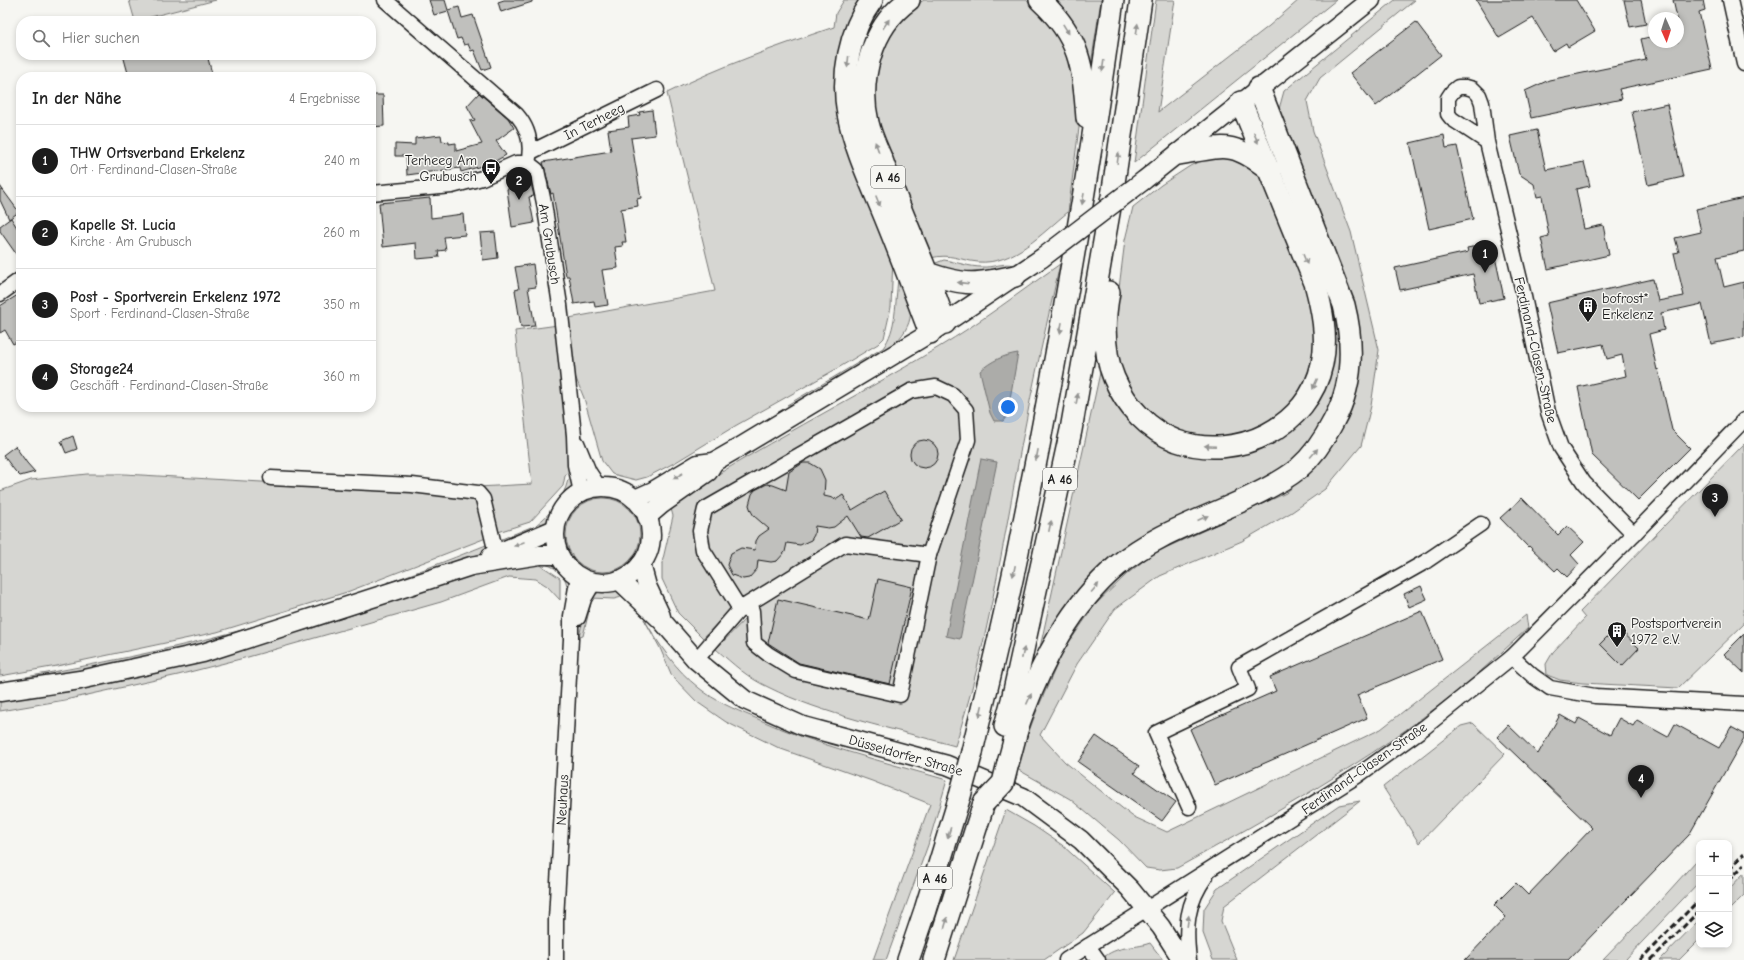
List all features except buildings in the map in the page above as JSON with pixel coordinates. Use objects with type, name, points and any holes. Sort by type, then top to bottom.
[{"type":"highway","points":[[872,0],[860,21],[848,58],[848,113],[861,157],[938,328]]},
{"type":"highway","name":"A 46","points":[[908,0],[888,21],[873,48],[868,60],[865,95],[868,123],[892,189],[927,273]]},
{"type":"highway","name":"A 46","points":[[1040,0],[1062,22],[1072,39],[1080,58],[1084,82],[1090,161]]},
{"type":"highway","name":"A 46","points":[[908,960],[925,910],[972,752],[1024,525],[1051,383],[1090,161],[1113,0]]},
{"type":"highway","name":"A 46","points":[[934,960],[984,803],[1003,783],[1002,761],[1012,700],[1071,430],[1112,196],[1141,0]]},
{"type":"highway","points":[[1002,761],[1049,654],[1061,632],[1097,585],[1118,565],[1148,544],[1264,491],[1298,469],[1314,452],[1328,432],[1344,398],[1349,370],[1350,348],[1348,325],[1344,306],[1259,88]]},
{"type":"highway","points":[[1112,196],[1119,228],[1106,308],[1105,328],[1108,358],[1113,377],[1119,388],[1143,420],[1153,428],[1177,440],[1203,446],[1234,445],[1249,442],[1275,430],[1298,411],[1306,401],[1318,377],[1322,364],[1324,348],[1321,305],[1315,283],[1271,171],[1241,102]]},
{"type":"highway","points":[[1179,154],[1222,147],[1232,148],[1252,157],[1271,171]]},
{"type":"highway","points":[[938,328],[927,273],[960,283],[974,284],[1015,276]]},
{"type":"main road","points":[[635,499],[653,491],[698,464],[714,462],[938,328],[1042,258],[1179,154],[1241,102],[1370,0]]},
{"type":"main road","points":[[648,516],[708,472],[714,462]]},
{"type":"main road","points":[[599,487],[618,489],[635,499],[648,516],[651,529],[647,554],[641,564],[631,574],[619,580],[606,582],[586,579],[567,567],[559,555],[555,543],[555,529],[559,514],[568,501],[581,492],[599,487]]},
{"type":"main road","points":[[471,566],[496,553],[555,529]]},
{"type":"main road","points":[[0,692],[80,680],[203,653],[471,566],[540,555],[559,555]]},
{"type":"main road","name":"Düsseldorfer Straße","points":[[641,564],[647,586],[663,622]]},
{"type":"main road","name":"Düsseldorfer Straße","points":[[619,580],[663,622],[696,660],[745,700],[803,726],[947,765],[1023,797],[1081,840],[1130,888],[1161,927],[1182,960]]},
{"type":"street","name":"Am Grubusch","points":[[385,0],[517,115],[526,127],[530,158],[537,170],[544,203],[560,305],[574,435],[575,465],[581,492]]},
{"type":"street","points":[[1730,0],[1744,64]]},
{"type":"street","name":"In Terheeg","points":[[376,193],[452,186],[482,178],[510,164],[522,162],[530,158],[657,90]]},
{"type":"street","name":"Ferdinand-Clasen-Straße","points":[[1487,142],[1523,292],[1548,412],[1561,448],[1584,483],[1634,534]]},
{"type":"street","points":[[0,294],[16,283]]},
{"type":"street","points":[[936,387],[954,395],[966,410],[968,440],[929,555],[900,695],[796,671],[768,654],[754,643],[752,610],[740,609],[703,550],[700,531],[705,509],[911,391],[936,387]]},
{"type":"street","name":"Ferdinand-Clasen-Straße","points":[[1066,960],[1357,776],[1425,727],[1512,657],[1744,420]]},
{"type":"street","name":"Am Grubusch","points":[[574,435],[589,472],[599,487]]},
{"type":"street","points":[[271,478],[412,485],[478,493],[484,499],[496,553]]},
{"type":"street","points":[[1189,807],[1156,734],[1248,689],[1239,667],[1425,562],[1481,524]]},
{"type":"street","points":[[696,660],[740,609],[845,544],[929,555]]},
{"type":"street","name":"Neuhaus","points":[[556,960],[556,920],[571,616],[586,579]]},
{"type":"street","points":[[1512,657],[1533,676],[1550,688],[1595,696],[1744,704]]},
{"type":"street","name":"Ferdinand-Clasen-Straße","points":[[1189,960],[1186,933],[1190,905],[1196,890],[1210,870]]},
{"type":"street","points":[[1088,946],[1098,960]]},
{"type":"shaded area","points":[[129,0],[216,0],[154,16],[134,16]]},
{"type":"shaded area","points":[[844,0],[859,0],[853,10],[845,30],[839,52],[837,86],[893,258],[891,307],[884,338],[878,344],[838,368],[735,426],[676,462],[647,477],[636,480],[612,474],[602,461],[584,398],[575,376],[569,318],[715,291],[667,93],[729,65],[834,27],[836,13]]},
{"type":"shaded area","points":[[924,0],[1026,0],[1052,20],[1073,52],[1080,120],[1068,212],[1027,246],[1004,258],[991,262],[978,262],[944,256],[930,258],[885,145],[872,91],[882,45],[906,11]]},
{"type":"shaded area","points":[[1048,0],[1101,0],[1090,71]]},
{"type":"shaded area","points":[[1156,0],[1175,0],[1158,112],[1269,26],[1299,0],[1336,0],[1134,163]]},
{"type":"shaded area","points":[[1395,0],[1415,0],[1320,78],[1307,101],[1313,131],[1351,232],[1379,350],[1371,406],[1361,446],[1325,489],[1292,512],[1242,541],[1160,576],[1115,609],[1077,664],[1040,735],[1065,762],[1132,816],[1167,832],[1381,729],[1526,615],[1528,628],[1455,693],[1389,742],[1320,786],[1177,868],[1160,870],[1146,868],[1119,840],[1070,799],[1017,769],[1023,747],[1037,710],[1063,651],[1095,605],[1127,574],[1152,554],[1286,493],[1317,464],[1358,367],[1280,120],[1279,109],[1284,91]]},
{"type":"shaded area","points":[[1276,149],[1326,274],[1344,343],[1339,394],[1296,465],[1165,528],[1036,666],[1103,359],[1123,406],[1227,455],[1265,447],[1287,435],[1305,416],[1330,367],[1268,152]]},
{"type":"shaded area","points":[[1228,154],[1265,174],[1310,286],[1318,353],[1307,384],[1290,409],[1266,429],[1212,440],[1178,433],[1153,420],[1119,375],[1115,340],[1115,320],[1125,240],[1133,207],[1161,185],[1190,166],[1202,160]]},
{"type":"shaded area","points":[[944,260],[977,267],[1006,264],[1013,265],[996,273],[970,279],[933,264]]},
{"type":"shaded area","points":[[1060,264],[1031,397],[985,633],[955,746],[860,721],[812,706],[789,697],[754,679],[716,649],[748,616],[733,607],[703,638],[678,613],[662,579],[662,563],[673,516],[670,505],[736,463],[955,337]]},
{"type":"shaded area","points":[[906,277],[911,307],[909,323],[891,347],[798,403],[787,405],[883,348],[888,341],[893,324],[898,280]]},
{"type":"shaded area","points":[[558,325],[569,471],[565,476],[563,486],[530,522],[495,533],[478,487],[532,484],[515,331]]},
{"type":"shaded area","points":[[1018,353],[1007,416],[1003,421],[994,421],[990,413],[980,371],[998,359]]},
{"type":"shaded area","points":[[1744,444],[1744,624],[1678,688],[1582,683],[1560,680],[1547,675],[1546,664],[1553,652],[1585,618],[1580,612]]},
{"type":"shaded area","points":[[981,459],[997,462],[960,639],[946,636]]},
{"type":"shaded area","points":[[87,474],[124,474],[451,493],[476,500],[486,538],[347,592],[217,632],[57,666],[0,676],[0,491],[31,480]]},
{"type":"shaded area","points":[[573,479],[573,486],[550,524],[538,534],[536,525],[556,506],[563,494],[568,480]]},
{"type":"shaded area","points":[[603,498],[624,504],[634,514],[640,535],[634,556],[624,566],[603,572],[582,566],[572,556],[566,535],[572,514],[582,504]]},
{"type":"shaded area","points":[[531,527],[532,535],[502,546],[497,541]]},
{"type":"shaded area","points":[[486,545],[487,551],[464,560],[238,636],[33,682],[26,677],[132,656],[238,631],[364,591]]},
{"type":"shaded area","points":[[557,563],[569,575],[571,591],[568,591],[564,577],[555,568],[545,564]]},
{"type":"shaded area","points":[[539,564],[560,578],[560,600],[547,586],[536,579],[509,577],[441,602],[248,657],[178,675],[65,700],[0,711],[0,699],[224,652],[313,628],[465,577],[497,568]]},
{"type":"shaded area","points":[[604,589],[621,591],[626,596],[614,599],[590,598]]},
{"type":"shaded area","points":[[587,602],[591,603],[583,636],[579,637]]},
{"type":"shaded area","points":[[644,619],[662,648],[675,665],[690,681],[718,701],[800,736],[849,752],[947,780],[928,845],[886,960],[873,960],[930,804],[872,781],[781,749],[726,722],[697,702],[672,676],[660,648]]},
{"type":"shaded area","points":[[1473,723],[1505,754],[1419,843],[1383,787],[1461,726]]},
{"type":"shaded area","points":[[1360,801],[1224,906],[1221,921],[1237,960],[1213,960],[1203,933],[1204,909],[1217,889],[1339,805]]},
{"type":"shaded area","points":[[1006,810],[1034,826],[1062,845],[1115,893],[1083,933],[1044,960],[954,960]]},
{"type":"shaded area","points":[[1696,861],[1696,885],[1625,960],[1603,960]]},
{"type":"shaded area","points":[[1744,873],[1744,895],[1732,907],[1732,886]]},
{"type":"shaded area","points":[[1696,923],[1696,943],[1679,960],[1660,960]]},
{"type":"shaded area","points":[[1150,943],[1163,960],[1102,959],[1113,951],[1119,949]]},
{"type":"railway","points":[[1732,866],[1744,854]]},
{"type":"railway","points":[[1732,877],[1744,865]]},
{"type":"railway","points":[[1640,960],[1696,903]]},
{"type":"railway","points":[[1651,960],[1698,912]]},
{"type":"place","name":"Terheeg Am Grubusch","points":[[491,185]]},
{"type":"place","name":"Kapelle St. Lucia","points":[[519,200]]},
{"type":"place","name":"THW Ortsverband Erkelenz","points":[[1485,273]]},
{"type":"place","name":"bofrost* Erkelenz","points":[[1588,323]]},
{"type":"place","name":"Post - Sportverein Erkelenz 1972","points":[[1715,517]]},
{"type":"place","name":"Postsportverein 1972 e.V.","points":[[1617,648]]},
{"type":"place","name":"Storage24","points":[[1641,798]]}]
